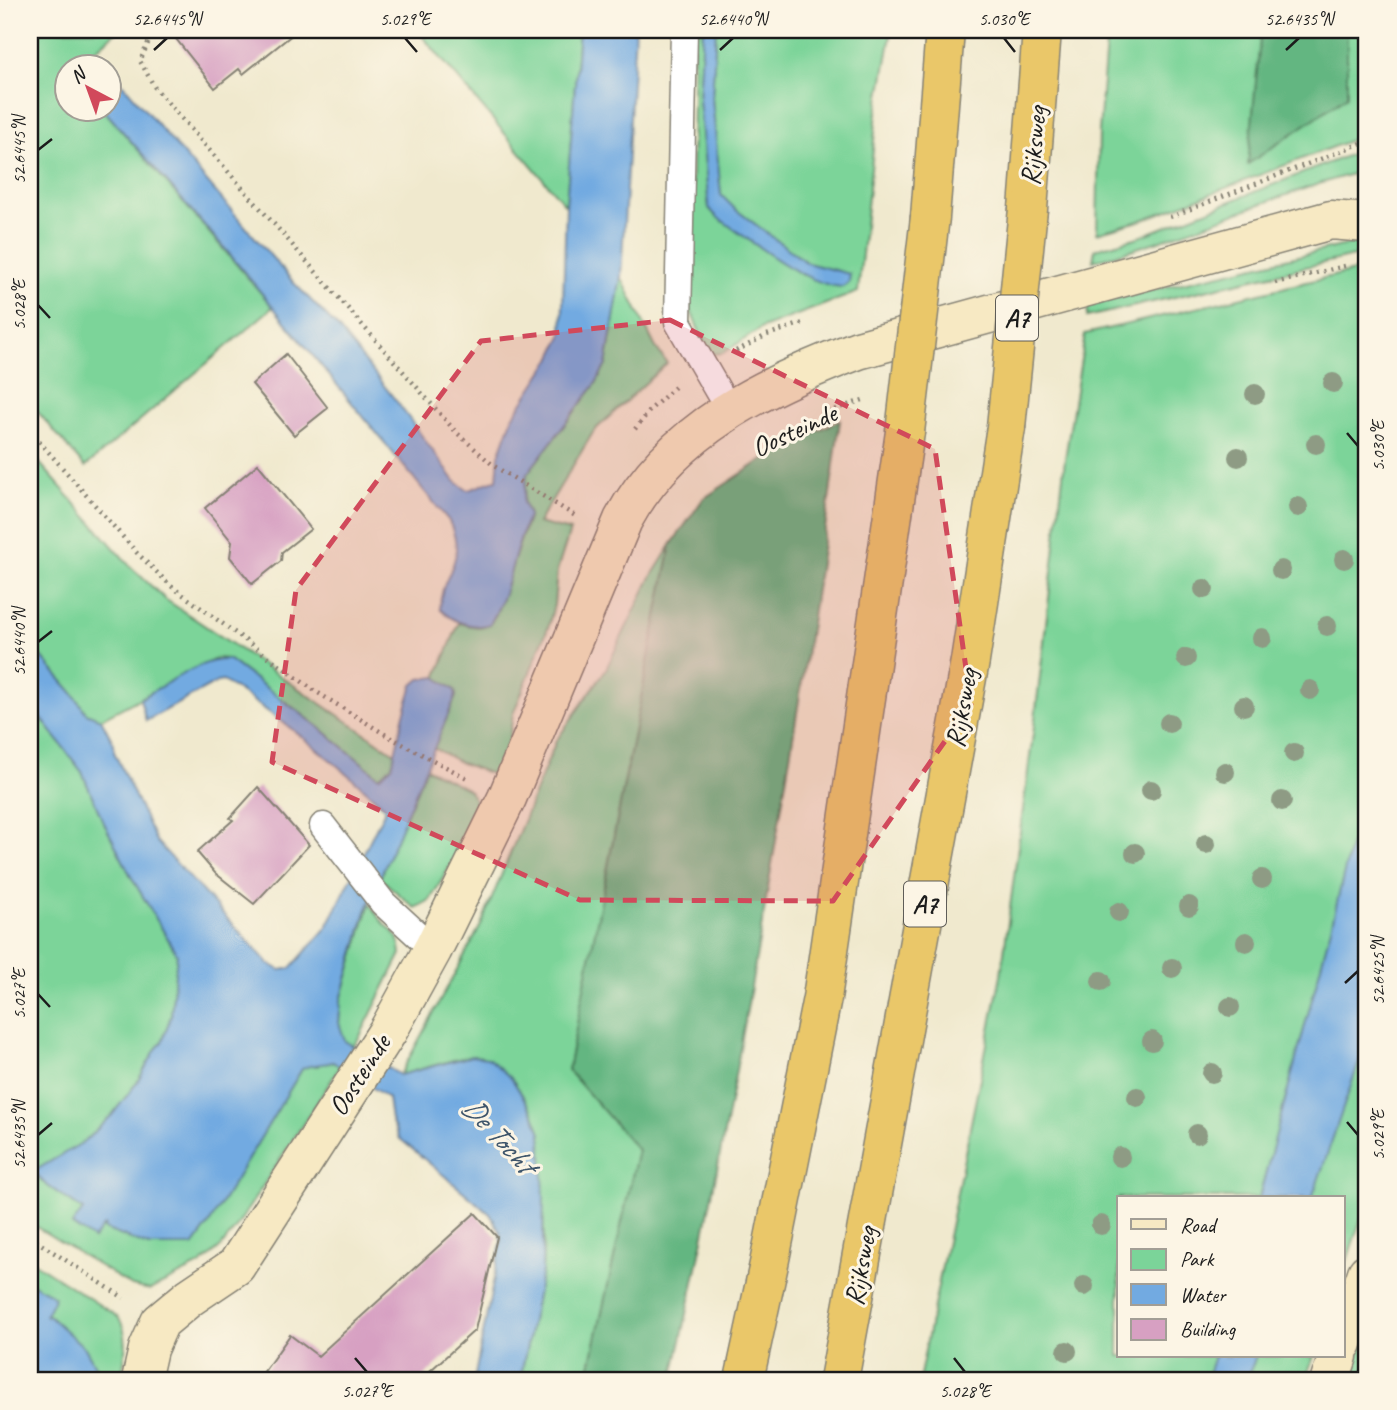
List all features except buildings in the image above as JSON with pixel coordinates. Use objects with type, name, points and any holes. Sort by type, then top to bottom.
[{"type":"highway","points":[[744,1380],[822,998],[905,432],[930,217],[945,30]]},
{"type":"highway","name":"Rijksweg","points":[[839,1380],[970,661],[1006,427],[1028,209],[1042,30]]},
{"type":"street","name":"Oosteinde","points":[[141,1380],[148,1349],[160,1322],[190,1297],[236,1266],[388,1031],[433,949],[508,798],[615,537],[633,502],[656,470],[690,438],[729,410],[795,374],[858,350],[1349,222],[1367,196]]},
{"type":"street","points":[[1344,1340],[1367,1273]]},
{"type":"street","points":[[1330,1380],[1337,1358]]},
{"type":"lane","name":"Oosteinde","points":[[684,30],[678,322],[729,410]]},
{"type":"lane","points":[[323,826],[383,903],[433,949]]},
{"type":"path","points":[[154,30],[140,61],[155,88],[456,432],[494,466],[615,537]]},
{"type":"path","points":[[1168,218],[1367,141]]},
{"type":"path","name":"Oosteinde","points":[[815,416],[874,396]]},
{"type":"path","points":[[30,431],[137,553],[171,586],[315,691],[391,738],[437,762]]},
{"type":"path","points":[[30,1237],[160,1322]]},
{"type":"highlighted area","points":[[670,320],[935,449],[971,704],[833,901],[580,900],[272,762],[296,590],[481,341]]},
{"type":"green space","points":[[30,30],[118,30],[93,52],[52,52],[52,122],[114,122],[273,307],[85,467],[30,403]]},
{"type":"green space","points":[[417,30],[579,30],[566,206]]},
{"type":"green space","points":[[694,30],[703,30],[699,100],[709,208],[717,217],[802,275],[838,271],[807,263],[721,196],[712,98],[716,30],[892,30],[877,112],[858,292],[762,328],[723,353],[713,354],[705,345],[690,309]]},
{"type":"green space","points":[[1107,30],[1261,30],[1249,163],[1346,96],[1347,30],[1367,30],[1367,134],[1139,221],[1097,233],[1099,132]]},
{"type":"green space","points":[[1261,30],[1347,30],[1347,96],[1248,164]]},
{"type":"green space","points":[[1367,148],[1367,170],[1093,261],[1095,249],[1139,237]]},
{"type":"green space","points":[[1367,240],[1367,253],[1087,317],[1088,305]]},
{"type":"green space","points":[[1367,268],[1367,1201],[1344,1269],[1344,1196],[1117,1196],[1117,1358],[1313,1358],[1305,1380],[919,1380],[1001,975],[1035,719],[1065,459],[1085,334]]},
{"type":"green space","points":[[621,277],[655,346],[667,363],[594,431],[538,523],[570,531],[557,571],[554,605],[548,628],[513,714],[509,740],[494,775],[461,763],[434,748],[456,696],[454,690],[436,678],[459,623],[481,627],[488,624],[496,614],[529,515],[523,502],[527,474],[595,385],[606,365]]},
{"type":"green space","points":[[840,420],[798,705],[748,1003],[713,1192],[672,1380],[587,1380],[638,1150],[568,1070],[671,545],[703,499],[782,447]]},
{"type":"green space","points":[[30,452],[131,567],[165,599],[396,754],[392,766],[379,777],[319,727],[228,659],[217,658],[101,719],[86,713],[72,692],[30,644]]},
{"type":"green space","points":[[671,545],[568,1070],[638,1150],[587,1380],[520,1380],[542,1271],[544,1238],[541,1133],[533,1112],[512,1079],[482,1057],[453,1060],[400,1075],[481,925],[556,741],[606,669],[651,577]]},
{"type":"green space","points":[[30,703],[82,772],[132,878],[177,954],[171,1016],[162,1042],[138,1081],[112,1115],[85,1142],[35,1173],[45,1184],[83,1210],[93,1239],[105,1224],[105,1229],[149,1246],[193,1246],[302,1069],[308,1065],[318,1066],[339,1023],[341,1000],[370,903],[382,921],[395,933],[399,943],[401,954],[360,1036],[235,1229],[221,1247],[200,1265],[150,1290],[132,1286],[30,1223]]},
{"type":"green space","points":[[426,768],[469,790],[479,808],[455,858],[430,900],[415,908],[380,878]]},
{"type":"green space","points":[[30,1260],[118,1317],[125,1340],[121,1380],[103,1380],[44,1315],[34,1285],[30,1290]]},
{"type":"green space","points":[[1367,1328],[1367,1362],[1361,1380],[1349,1380]]},
{"type":"water","points":[[579,30],[635,30],[621,277],[606,365],[595,385],[527,474],[523,502],[529,515],[502,598],[490,624],[470,625],[456,621],[440,609],[444,586],[455,559],[456,548],[449,521],[226,250],[114,122],[122,122],[122,83],[295,284],[338,328],[455,481],[467,490],[497,480],[499,455],[513,417],[551,359],[562,336],[566,206]]},
{"type":"water","points":[[703,30],[716,30],[712,98],[721,195],[735,209],[807,263],[850,274],[849,282],[843,287],[828,285],[795,270],[761,249],[717,217],[709,208],[699,100]]},
{"type":"water","name":"De Tocht","points":[[30,644],[72,692],[86,713],[101,719],[156,841],[268,963],[280,970],[291,968],[327,927],[386,808],[307,741],[223,681],[146,721],[140,699],[195,668],[218,660],[229,660],[319,727],[379,777],[392,766],[413,685],[420,679],[436,677],[455,690],[456,696],[366,911],[341,1000],[339,1023],[345,1041],[400,1075],[472,1056],[488,1058],[512,1079],[533,1113],[541,1133],[544,1196],[542,1271],[520,1380],[474,1380],[501,1242],[500,1231],[490,1214],[399,1138],[391,1120],[388,1098],[333,1062],[302,1069],[193,1246],[149,1246],[104,1229],[105,1224],[93,1239],[72,1225],[83,1210],[45,1184],[35,1173],[85,1141],[112,1115],[138,1081],[162,1042],[171,1016],[177,954],[132,878],[82,772],[30,703]]},
{"type":"water","points":[[1367,774],[1367,1039],[1313,1196],[1260,1196],[1332,924]]},
{"type":"water","points":[[34,1284],[55,1297],[45,1316],[48,1315],[85,1348],[103,1380],[30,1380],[30,1290]]},
{"type":"water","points":[[1213,1358],[1255,1358],[1247,1380],[1206,1380]]}]
